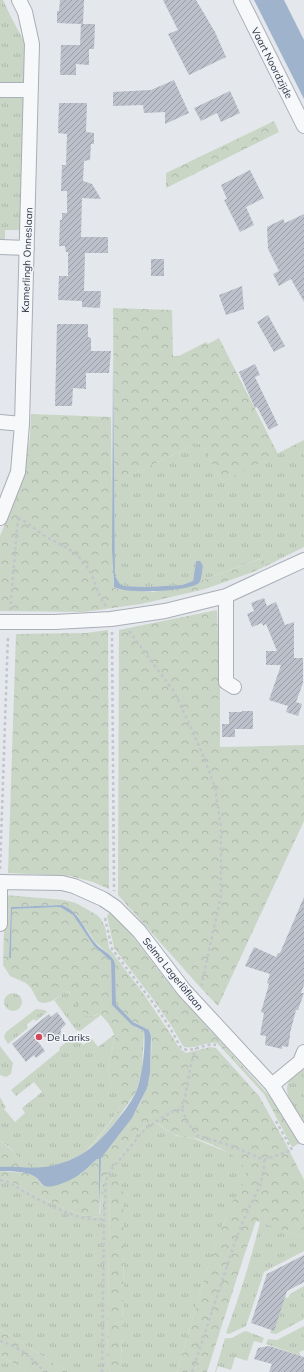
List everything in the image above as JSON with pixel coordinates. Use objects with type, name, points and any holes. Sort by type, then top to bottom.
[{"type":"street","name":"Kamerlingh Onneslaan","points":[[0,518],[18,472],[22,424],[32,44],[25,12],[19,0]]},
{"type":"street","name":"Vaart Noordzijde","points":[[240,0],[304,126]]},
{"type":"street","points":[[0,90],[31,90]]},
{"type":"street","points":[[0,247],[27,248]]},
{"type":"street","points":[[0,422],[22,424]]},
{"type":"street","points":[[4,622],[56,622],[115,619],[165,611],[226,596],[304,560]]},
{"type":"street","points":[[226,596],[226,682],[234,687]]},
{"type":"street","points":[[0,882],[0,924]]},
{"type":"street","name":"Selma Lagerlöflaan","points":[[0,882],[62,884],[74,886],[110,903],[129,920],[175,980],[196,1004],[272,1085],[304,1137]]},
{"type":"street","points":[[272,1085],[300,1062],[304,1052]]},
{"type":"path","points":[[0,882],[4,622],[18,518],[17,510]]},
{"type":"path","points":[[18,518],[43,535],[69,549],[77,555],[90,572],[99,595],[115,619],[130,631],[174,693],[200,748],[215,788],[221,828],[221,895],[199,998],[196,1004]]},
{"type":"path","points":[[115,619],[113,638],[114,892],[105,916],[112,949],[154,1004],[169,1026],[181,1048],[188,1050],[211,1044],[216,1045],[220,1049]]},
{"type":"path","points":[[196,1048],[190,1063],[182,1109],[187,1122],[198,1136],[230,1145],[264,1160],[293,1149],[273,1115]]},
{"type":"path","points":[[102,1372],[105,1184],[110,1172],[145,1129],[171,1112],[182,1109]]},
{"type":"path","points":[[192,1372],[235,1242],[246,1214],[260,1186],[264,1170],[264,1160]]},
{"type":"path","points":[[0,1180],[10,1182],[23,1192],[80,1217],[92,1220],[104,1219]]},
{"type":"path","points":[[0,1341],[17,1347],[45,1372]]},
{"type":"green space","points":[[0,0],[3,0],[25,43],[26,84],[0,87]]},
{"type":"green space","points":[[0,97],[25,97],[22,230],[5,230],[5,243],[0,242]]},
{"type":"green space","points":[[274,121],[279,132],[166,188],[166,173]]},
{"type":"green space","points":[[113,308],[172,310],[173,356],[179,356],[206,342],[208,344],[219,338],[278,454],[222,482],[200,442],[114,483]]},
{"type":"green space","points":[[31,414],[111,417],[113,581],[114,587],[117,589],[153,592],[198,584],[200,581],[263,558],[266,566],[205,589],[141,604],[84,612],[0,611],[0,536],[23,479],[30,437]]},
{"type":"green space","points":[[304,440],[304,547],[266,566],[262,558],[200,581],[203,566],[196,561],[193,581],[182,585],[146,587],[124,586],[120,584],[115,576],[114,483],[200,442],[222,482]]},
{"type":"green space","points":[[217,610],[220,688],[220,747],[304,745],[304,821],[218,1006],[118,895],[119,630]]},
{"type":"green space","points":[[108,630],[109,889],[93,882],[70,876],[8,873],[16,634],[86,633]]},
{"type":"green space","points":[[6,895],[64,900],[76,903],[97,915],[105,927],[109,948],[145,996],[179,1048],[186,1053],[210,1047],[216,1048],[259,1096],[304,1180],[304,1237],[256,1221],[207,1372],[177,1372],[212,1256],[230,1207],[245,1179],[245,1170],[239,1161],[228,1152],[214,1145],[194,1138],[176,1135],[155,1122],[149,1123],[139,1131],[105,1177],[103,1186],[102,1221],[99,1217],[80,1215],[30,1193],[9,1180],[0,1178],[0,1171],[27,1173],[36,1176],[42,1185],[81,1174],[97,1159],[99,1159],[100,1214],[102,1156],[131,1118],[142,1100],[150,1070],[152,1043],[149,1030],[133,1022],[116,1004],[115,964],[113,958],[95,942],[77,915],[61,905],[11,907],[9,958],[11,957],[12,909],[60,907],[73,915],[94,946],[111,961],[112,1005],[137,1028],[144,1031],[142,1072],[136,1092],[116,1121],[97,1144],[87,1152],[118,1112],[122,1101],[120,1092],[112,1083],[109,1075],[109,1065],[115,1038],[114,1034],[105,1019],[100,1014],[88,1017],[84,1014],[69,992],[67,991],[50,1002],[42,1003],[38,1001],[31,988],[26,983],[10,976],[3,965]]},
{"type":"green space","points":[[110,912],[127,929],[173,989],[274,1101],[292,1127],[300,1143],[292,1147],[264,1094],[217,1043],[208,1043],[195,1047],[183,1046],[156,1003],[114,948],[107,916]]},
{"type":"green space","points":[[67,991],[94,1016],[101,1015],[80,1031],[76,1030],[54,1000]]},
{"type":"green space","points":[[13,993],[19,996],[22,1002],[19,1008],[13,1011],[7,1008],[4,1002],[7,996]]},
{"type":"green space","points":[[36,1009],[45,1010],[47,1012],[36,1021],[34,1019],[26,1025],[28,1028],[8,1044],[4,1037],[6,1032]]},
{"type":"green space","points":[[115,1034],[110,1057],[109,1072],[110,1077],[122,1096],[122,1103],[116,1113],[93,1144],[81,1155],[60,1164],[45,1168],[33,1168],[26,1164],[8,1146],[0,1141],[0,1097],[6,1108],[4,1109],[15,1122],[25,1113],[22,1108],[42,1092],[34,1082],[16,1096],[11,1090],[60,1050],[59,1048],[75,1035],[83,1045],[92,1039],[98,1047]]},
{"type":"green space","points":[[0,1046],[13,1063],[11,1074],[6,1077],[0,1075]]},
{"type":"green space","points":[[304,1066],[304,1123],[290,1100],[287,1089],[290,1080]]},
{"type":"green space","points":[[155,1122],[177,1136],[193,1138],[234,1155],[244,1166],[246,1172],[245,1182],[229,1211],[216,1243],[177,1372],[121,1372],[124,1252],[114,1178],[110,1181],[107,1372],[68,1372],[0,1329],[0,1178],[9,1180],[30,1193],[80,1215],[99,1217],[102,1220],[103,1185],[105,1177],[139,1131],[149,1123]]},
{"type":"green space","points":[[0,1141],[9,1147],[24,1162],[33,1168],[0,1167]]},
{"type":"green space","points":[[118,1178],[121,1182],[123,1192],[124,1252],[121,1372],[107,1372],[110,1180]]},
{"type":"green space","points":[[260,1222],[304,1237],[304,1251],[264,1272],[246,1326],[229,1334],[226,1333],[236,1306]]},
{"type":"green space","points":[[304,1286],[304,1319],[276,1334],[270,1333],[285,1297],[288,1298],[290,1294]]},
{"type":"green space","points":[[304,1326],[304,1350],[299,1352],[301,1356],[266,1344],[268,1339],[277,1340]]},
{"type":"green space","points":[[0,1329],[68,1372],[28,1372],[0,1355]]},
{"type":"green space","points":[[246,1331],[264,1338],[262,1343],[254,1341],[247,1361],[235,1357],[231,1370],[218,1366],[215,1372],[225,1338],[234,1337]]},
{"type":"green space","points":[[0,1355],[28,1372],[0,1372]]},
{"type":"water","points":[[254,0],[284,0],[304,40],[304,99]]},
{"type":"water","points":[[113,357],[115,576],[120,584],[124,586],[146,587],[182,585],[193,581],[196,561],[200,561],[203,566],[201,580],[193,586],[156,591],[130,591],[114,587],[112,549]]},
{"type":"water","points":[[62,905],[78,917],[96,944],[112,958],[115,964],[116,1004],[133,1022],[149,1030],[151,1036],[150,1073],[147,1088],[132,1118],[101,1158],[99,1215],[99,1159],[97,1159],[77,1176],[63,1183],[49,1187],[42,1184],[36,1177],[30,1174],[13,1171],[0,1171],[0,1167],[34,1168],[55,1165],[73,1159],[88,1150],[108,1132],[132,1100],[142,1071],[144,1031],[132,1025],[112,1005],[111,961],[94,946],[73,915],[60,907],[12,909],[11,958],[9,958],[11,907]]},
{"type":"building","points":[[60,0],[84,0],[83,24],[95,24],[94,49],[89,49],[89,65],[76,64],[76,75],[60,75],[61,45],[80,45],[81,24],[57,23],[57,11],[59,11]]},
{"type":"building","points":[[163,0],[196,0],[215,32],[226,57],[189,75],[168,34],[178,30]]},
{"type":"building","points":[[174,80],[189,113],[165,124],[165,112],[144,113],[143,105],[113,106],[113,92],[151,90]]},
{"type":"building","points":[[230,91],[240,113],[221,122],[217,113],[201,121],[194,108]]},
{"type":"building","points":[[59,103],[87,103],[86,132],[94,133],[94,144],[91,144],[90,160],[84,161],[83,181],[92,184],[101,199],[82,198],[81,237],[108,237],[108,253],[85,253],[84,291],[101,291],[100,308],[82,307],[82,301],[58,300],[59,276],[68,276],[68,252],[66,252],[65,246],[59,246],[60,220],[62,220],[62,213],[67,213],[67,191],[61,191],[62,165],[66,165],[67,134],[58,133]]},
{"type":"building","points":[[250,170],[264,198],[246,207],[254,225],[240,232],[224,200],[227,199],[221,185]]},
{"type":"building","points":[[304,214],[304,302],[291,279],[279,286],[273,274],[279,271],[268,249],[267,227],[283,219],[285,223]]},
{"type":"building","points":[[151,259],[164,259],[164,276],[151,276]]},
{"type":"building","points":[[242,286],[244,309],[226,315],[219,295]]},
{"type":"building","points":[[268,315],[285,346],[274,352],[257,322]]},
{"type":"building","points":[[57,324],[88,324],[88,337],[91,338],[91,351],[111,351],[109,373],[86,373],[86,389],[73,388],[72,406],[55,406]]},
{"type":"building","points":[[255,364],[260,375],[255,377],[278,425],[269,430],[257,407],[255,408],[239,372]]},
{"type":"building","points":[[264,598],[267,606],[276,602],[285,625],[294,622],[294,658],[303,658],[303,683],[296,702],[302,704],[298,716],[286,712],[288,706],[269,700],[281,665],[266,665],[266,651],[277,651],[266,624],[263,626],[262,623],[252,627],[247,614],[254,611],[251,603]]},
{"type":"building","points":[[253,711],[253,729],[235,729],[235,737],[222,737],[222,724],[229,724],[229,712]]},
{"type":"building","points":[[304,897],[304,985],[301,993],[304,993],[298,1010],[296,1010],[288,1047],[282,1046],[282,1049],[265,1045],[266,1036],[260,1035],[264,1013],[261,1012],[269,984],[267,983],[270,974],[245,966],[254,947],[276,957],[278,953],[280,953]]},
{"type":"building","name":"De Lariks","points":[[57,1012],[66,1024],[61,1029],[60,1040],[33,1035],[45,1051],[36,1058],[34,1055],[26,1062],[12,1044],[49,1014],[51,1017]]},
{"type":"building","points":[[304,1255],[304,1282],[287,1291],[274,1331],[251,1323],[267,1274]]},
{"type":"building","points":[[269,1346],[304,1357],[304,1372],[269,1372],[272,1364],[254,1359],[258,1348]]},
{"type":"place","name":"De Lariks","points":[[39,1037]]}]
